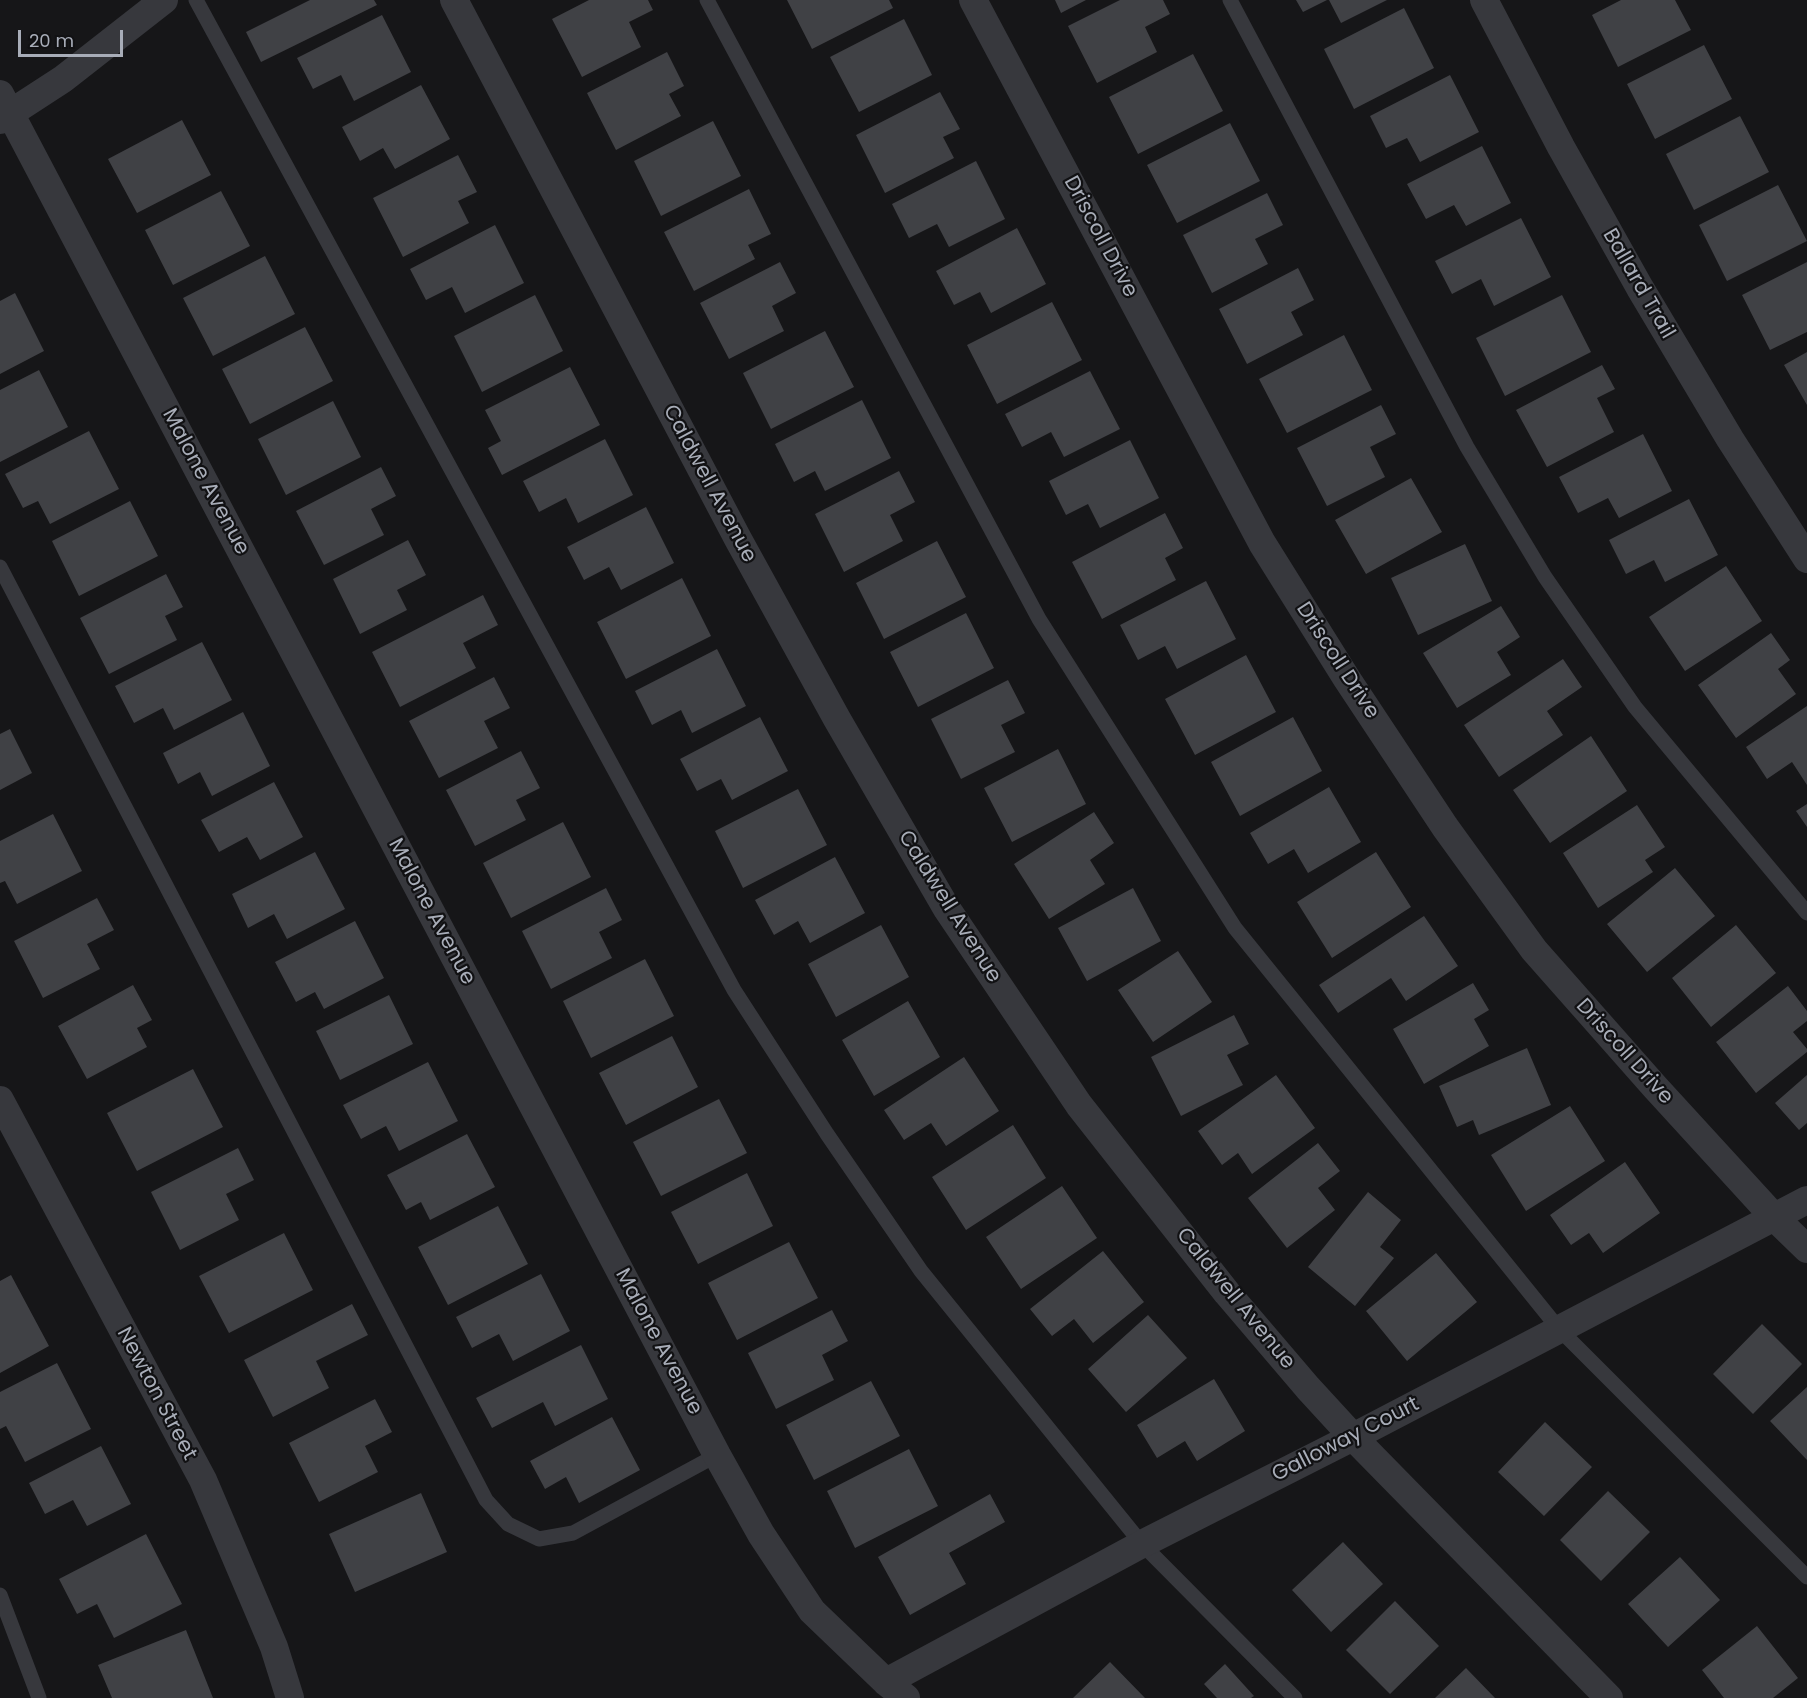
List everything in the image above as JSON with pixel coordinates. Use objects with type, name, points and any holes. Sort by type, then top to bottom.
[{"type":"street","points":[[4,110],[63,79],[164,0]]},
{"type":"street","name":"Caldwell Avenue","points":[[454,0],[738,539],[837,719],[947,909],[1079,1105],[1227,1293],[1353,1437],[1609,1698]]},
{"type":"street","name":"Driscoll Drive","points":[[973,0],[1257,533],[1347,679],[1445,827],[1534,950],[1655,1087],[1807,1250]]},
{"type":"street","name":"Ballard Trail","points":[[1484,0],[1561,147],[1640,288],[1730,439],[1807,559]]},
{"type":"street","name":"Malone Avenue","points":[[4,110],[761,1534],[812,1611],[896,1690]]},
{"type":"street","name":"Newton Street","points":[[0,1100],[202,1480],[274,1647],[290,1698]]},
{"type":"street","name":"Galloway Court","points":[[896,1690],[1142,1544],[1353,1437],[1807,1200]]},
{"type":"lane","points":[[196,0],[734,990],[827,1134],[921,1271],[1142,1544],[1295,1698]]},
{"type":"lane","points":[[707,0],[1039,619],[1235,928],[1559,1329],[1807,1577]]},
{"type":"lane","points":[[1230,0],[1467,447],[1545,577],[1635,707],[1807,913]]},
{"type":"lane","points":[[0,567],[486,1500],[508,1524],[539,1539],[573,1533],[717,1455]]},
{"type":"lane","points":[[0,1595],[39,1698]]},
{"type":"building","points":[[310,0],[374,0],[377,5],[261,62],[246,32]]},
{"type":"building","points":[[589,0],[648,0],[653,10],[629,22],[641,47],[582,77],[552,19]]},
{"type":"building","points":[[787,0],[889,0],[893,8],[812,49]]},
{"type":"building","points":[[1055,0],[1086,0],[1061,13]]},
{"type":"building","points":[[1120,0],[1163,0],[1170,14],[1145,27],[1157,52],[1097,83],[1068,26]]},
{"type":"building","points":[[1296,0],[1327,0],[1303,12]]},
{"type":"building","points":[[1329,0],[1387,0],[1341,23]]},
{"type":"building","points":[[1621,0],[1675,0],[1691,30],[1618,67],[1592,15]]},
{"type":"building","points":[[1404,8],[1434,68],[1354,109],[1324,49]]},
{"type":"building","points":[[382,15],[411,72],[354,101],[341,75],[313,89],[297,58]]},
{"type":"building","points":[[904,19],[932,75],[859,112],[830,57]]},
{"type":"building","points":[[1704,45],[1732,99],[1655,139],[1627,84]]},
{"type":"building","points":[[667,52],[684,86],[669,94],[681,116],[616,150],[587,93]]},
{"type":"building","points":[[1193,54],[1223,111],[1138,154],[1109,97]]},
{"type":"building","points":[[1450,75],[1479,132],[1420,162],[1407,138],[1386,148],[1370,116]]},
{"type":"building","points":[[421,85],[450,139],[395,169],[383,148],[360,161],[342,127]]},
{"type":"building","points":[[940,92],[960,129],[943,137],[954,158],[885,193],[856,135]]},
{"type":"building","points":[[1740,116],[1769,172],[1694,210],[1666,154]]},
{"type":"building","points":[[182,120],[211,175],[137,213],[108,159]]},
{"type":"building","points":[[713,121],[741,176],[661,216],[634,161]]},
{"type":"building","points":[[1230,123],[1260,181],[1177,223],[1147,165]]},
{"type":"building","points":[[1482,146],[1511,203],[1466,226],[1454,205],[1426,219],[1407,184]]},
{"type":"building","points":[[458,155],[477,192],[458,201],[469,223],[403,257],[373,198]]},
{"type":"building","points":[[976,161],[1005,219],[949,247],[937,224],[909,238],[892,204]]},
{"type":"building","points":[[1778,185],[1807,241],[1727,281],[1699,225]]},
{"type":"building","points":[[749,189],[771,234],[748,245],[755,259],[694,291],[664,232]]},
{"type":"building","points":[[221,191],[250,246],[173,285],[145,230]]},
{"type":"building","points":[[1267,193],[1283,225],[1255,239],[1268,264],[1212,293],[1183,235]]},
{"type":"building","points":[[1521,218],[1551,277],[1494,306],[1481,279],[1452,294],[1435,261]]},
{"type":"building","points":[[495,225],[524,283],[465,313],[452,287],[426,300],[410,269]]},
{"type":"building","points":[[1017,228],[1046,284],[991,313],[980,292],[954,305],[936,271]]},
{"type":"building","points":[[265,256],[295,314],[213,356],[183,298]]},
{"type":"building","points":[[780,262],[796,293],[772,306],[784,331],[729,359],[700,303]]},
{"type":"building","points":[[1807,262],[1807,332],[1770,350],[1742,295]]},
{"type":"building","points":[[1298,268],[1314,300],[1291,312],[1303,335],[1247,364],[1219,309]]},
{"type":"building","points":[[15,293],[44,351],[0,374],[0,301]]},
{"type":"building","points":[[535,295],[563,351],[482,392],[454,336]]},
{"type":"building","points":[[1562,295],[1591,352],[1505,396],[1476,338]]},
{"type":"building","points":[[1052,302],[1082,360],[997,404],[967,345]]},
{"type":"building","points":[[305,327],[333,381],[250,424],[222,369]]},
{"type":"building","points":[[825,331],[854,387],[771,429],[743,373]]},
{"type":"building","points":[[1344,335],[1372,390],[1287,433],[1259,379]]},
{"type":"building","points":[[1807,352],[1807,405],[1784,365]]},
{"type":"building","points":[[1602,365],[1615,389],[1597,398],[1614,432],[1547,467],[1516,410]]},
{"type":"building","points":[[570,367],[600,425],[502,475],[488,448],[501,441],[485,410]]},
{"type":"building","points":[[39,370],[68,427],[0,462],[0,390]]},
{"type":"building","points":[[1090,371],[1120,429],[1064,457],[1051,432],[1022,447],[1005,414]]},
{"type":"building","points":[[862,400],[891,458],[825,491],[815,471],[794,482],[775,444]]},
{"type":"building","points":[[333,401],[361,457],[286,495],[258,439]]},
{"type":"building","points":[[1381,405],[1396,434],[1370,447],[1385,477],[1327,506],[1297,448]]},
{"type":"building","points":[[89,431],[119,489],[50,524],[38,501],[23,508],[5,474]]},
{"type":"building","points":[[1643,434],[1672,491],[1619,518],[1608,498],[1578,513],[1559,477]]},
{"type":"building","points":[[605,439],[633,495],[578,523],[566,498],[539,512],[523,481]]},
{"type":"building","points":[[1130,440],[1159,498],[1100,528],[1088,504],[1066,515],[1049,481]]},
{"type":"building","points":[[381,467],[396,496],[371,509],[384,535],[324,565],[296,511]]},
{"type":"building","points":[[899,471],[915,502],[890,515],[903,541],[844,572],[815,514]]},
{"type":"building","points":[[1411,478],[1442,532],[1366,574],[1335,520]]},
{"type":"building","points":[[1689,499],[1718,555],[1665,582],[1654,560],[1626,574],[1609,540]]},
{"type":"building","points":[[130,501],[158,556],[79,596],[52,541]]},
{"type":"building","points":[[646,507],[674,563],[621,590],[609,567],[584,580],[567,547]]},
{"type":"building","points":[[1165,513],[1183,548],[1165,558],[1176,580],[1102,619],[1072,562]]},
{"type":"building","points":[[408,540],[426,575],[397,590],[407,610],[360,634],[333,579]]},
{"type":"building","points":[[937,541],[966,597],[884,639],[856,583]]},
{"type":"building","points":[[1465,544],[1492,601],[1418,635],[1391,578]]},
{"type":"building","points":[[1726,566],[1762,621],[1685,671],[1649,617]]},
{"type":"building","points":[[166,574],[183,607],[165,616],[177,640],[109,674],[80,618]]},
{"type":"building","points":[[682,578],[711,636],[626,679],[597,622]]},
{"type":"building","points":[[1206,581],[1236,639],[1177,669],[1165,646],[1138,660],[1120,625]]},
{"type":"building","points":[[483,595],[498,625],[463,643],[476,668],[400,707],[372,652]]},
{"type":"building","points":[[1501,606],[1520,637],[1497,652],[1511,675],[1457,708],[1423,653]]},
{"type":"building","points":[[966,613],[994,668],[918,707],[890,652]]},
{"type":"building","points":[[1771,633],[1790,660],[1778,669],[1796,694],[1736,738],[1698,685]]},
{"type":"building","points":[[202,642],[232,700],[174,730],[163,708],[134,723],[115,686]]},
{"type":"building","points":[[717,649],[746,706],[692,733],[681,710],[652,725],[635,691]]},
{"type":"building","points":[[1246,655],[1276,712],[1195,755],[1165,699]]},
{"type":"building","points":[[1563,659],[1582,687],[1547,711],[1563,735],[1499,777],[1464,725]]},
{"type":"building","points":[[494,677],[510,708],[484,721],[498,748],[439,778],[409,721]]},
{"type":"building","points":[[1008,680],[1025,713],[1001,725],[1015,752],[961,779],[931,719]]},
{"type":"building","points":[[1807,706],[1807,785],[1792,762],[1767,779],[1746,747]]},
{"type":"building","points":[[243,712],[270,766],[212,796],[200,772],[178,784],[163,753]]},
{"type":"building","points":[[760,717],[788,771],[732,800],[721,779],[697,791],[680,759]]},
{"type":"building","points":[[1293,717],[1322,771],[1240,816],[1211,762]]},
{"type":"building","points":[[10,729],[32,773],[0,790],[0,734]]},
{"type":"building","points":[[1591,736],[1627,791],[1550,843],[1513,790]]},
{"type":"building","points":[[1058,749],[1086,804],[1012,842],[984,788]]},
{"type":"building","points":[[521,751],[540,788],[516,800],[526,820],[475,846],[446,790]]},
{"type":"building","points":[[274,782],[303,837],[260,860],[247,837],[219,852],[201,820]]},
{"type":"building","points":[[1329,787],[1361,842],[1308,873],[1294,849],[1268,864],[1250,833]]},
{"type":"building","points":[[798,789],[827,845],[743,888],[715,831]]},
{"type":"building","points":[[1807,804],[1807,827],[1796,811]]},
{"type":"building","points":[[1637,805],[1665,847],[1645,860],[1653,872],[1598,908],[1563,853]]},
{"type":"building","points":[[1094,812],[1114,843],[1090,860],[1105,884],[1049,919],[1014,864]]},
{"type":"building","points":[[53,814],[82,871],[17,904],[5,881],[0,883],[0,841]]},
{"type":"building","points":[[563,822],[591,877],[511,918],[483,863]]},
{"type":"building","points":[[315,852],[345,909],[287,939],[274,914],[248,928],[232,894]]},
{"type":"building","points":[[1376,852],[1411,907],[1332,958],[1297,902]]},
{"type":"building","points":[[835,857],[865,913],[810,943],[798,921],[774,935],[755,900]]},
{"type":"building","points":[[1675,868],[1715,916],[1647,972],[1607,924]]},
{"type":"building","points":[[606,888],[622,920],[599,932],[612,958],[551,989],[522,931]]},
{"type":"building","points":[[1133,888],[1161,941],[1087,981],[1058,928]]},
{"type":"building","points":[[97,898],[114,930],[87,944],[100,969],[43,998],[14,941]]},
{"type":"building","points":[[1424,916],[1458,966],[1406,1001],[1391,978],[1338,1013],[1319,985]]},
{"type":"building","points":[[355,921],[384,978],[324,1009],[315,992],[296,1002],[275,962]]},
{"type":"building","points":[[881,925],[909,977],[836,1017],[808,964]]},
{"type":"building","points":[[1736,925],[1776,973],[1711,1027],[1672,978]]},
{"type":"building","points":[[1178,951],[1212,1002],[1153,1042],[1118,990]]},
{"type":"building","points":[[645,959],[674,1016],[591,1058],[563,1001]]},
{"type":"building","points":[[1473,983],[1489,1010],[1474,1019],[1489,1046],[1424,1084],[1393,1029]]},
{"type":"building","points":[[133,985],[152,1020],[137,1028],[147,1047],[87,1079],[58,1026]]},
{"type":"building","points":[[1788,986],[1807,1011],[1807,1021],[1793,1032],[1807,1052],[1756,1093],[1716,1042]]},
{"type":"building","points":[[389,995],[413,1044],[340,1080],[316,1031]]},
{"type":"building","points":[[908,1001],[940,1057],[874,1096],[842,1040]]},
{"type":"building","points":[[1234,1015],[1249,1044],[1227,1055],[1243,1085],[1181,1116],[1151,1057]]},
{"type":"building","points":[[672,1036],[698,1087],[626,1125],[599,1073]]},
{"type":"building","points":[[1527,1048],[1551,1105],[1479,1135],[1473,1120],[1457,1127],[1439,1086]]},
{"type":"building","points":[[964,1057],[999,1111],[946,1146],[931,1123],[904,1140],[884,1110]]},
{"type":"building","points":[[428,1062],[458,1121],[399,1151],[386,1126],[361,1139],[343,1105]]},
{"type":"building","points":[[193,1069],[223,1127],[137,1171],[107,1113]]},
{"type":"building","points":[[1276,1075],[1315,1128],[1252,1174],[1238,1153],[1222,1165],[1198,1131]]},
{"type":"building","points":[[1807,1075],[1807,1123],[1799,1130],[1775,1103]]},
{"type":"building","points":[[719,1099],[747,1153],[661,1196],[633,1142]]},
{"type":"building","points":[[1570,1106],[1605,1161],[1526,1211],[1491,1155]]},
{"type":"building","points":[[1013,1125],[1046,1178],[966,1230],[932,1177]]},
{"type":"building","points":[[467,1134],[495,1187],[430,1220],[421,1202],[406,1210],[387,1175]]},
{"type":"building","points":[[1318,1143],[1340,1171],[1318,1188],[1335,1210],[1287,1248],[1248,1198]]},
{"type":"building","points":[[238,1148],[254,1180],[226,1194],[239,1220],[180,1250],[151,1192]]},
{"type":"building","points":[[1625,1162],[1660,1213],[1603,1253],[1589,1233],[1571,1245],[1550,1215]]},
{"type":"building","points":[[747,1173],[773,1226],[698,1264],[671,1212]]},
{"type":"building","points":[[1062,1186],[1097,1238],[1021,1289],[986,1237]]},
{"type":"building","points":[[1368,1192],[1401,1220],[1380,1247],[1394,1258],[1355,1306],[1308,1267]]},
{"type":"building","points":[[498,1206],[528,1264],[448,1305],[418,1247]]},
{"type":"building","points":[[284,1233],[313,1290],[229,1333],[199,1276]]},
{"type":"building","points":[[789,1242],[818,1298],[737,1340],[708,1283]]},
{"type":"building","points":[[1103,1251],[1144,1302],[1093,1343],[1074,1319],[1052,1336],[1030,1309]]},
{"type":"building","points":[[1436,1253],[1477,1302],[1407,1361],[1366,1311]]},
{"type":"building","points":[[541,1274],[570,1331],[513,1361],[499,1334],[472,1348],[456,1317]]},
{"type":"building","points":[[11,1275],[49,1346],[0,1373],[0,1281]]},
{"type":"building","points":[[352,1304],[368,1335],[316,1361],[329,1388],[273,1417],[244,1360]]},
{"type":"building","points":[[832,1310],[848,1341],[822,1355],[834,1380],[776,1409],[748,1353]]},
{"type":"building","points":[[1148,1315],[1187,1358],[1126,1412],[1088,1369]]},
{"type":"building","points":[[1762,1324],[1802,1364],[1753,1414],[1713,1374]]},
{"type":"building","points":[[581,1345],[608,1399],[555,1426],[543,1402],[492,1428],[476,1398]]},
{"type":"building","points":[[57,1363],[91,1429],[25,1462],[6,1426],[0,1429],[0,1392]]},
{"type":"building","points":[[1214,1379],[1245,1431],[1197,1461],[1185,1441],[1157,1458],[1137,1425]]},
{"type":"building","points":[[871,1381],[900,1436],[814,1480],[786,1425]]},
{"type":"building","points":[[1807,1387],[1807,1460],[1770,1421]]},
{"type":"building","points":[[375,1399],[392,1432],[365,1446],[378,1472],[319,1502],[289,1443]]},
{"type":"building","points":[[612,1417],[640,1470],[579,1503],[566,1477],[545,1489],[530,1461]]},
{"type":"building","points":[[1545,1422],[1592,1467],[1544,1516],[1498,1472]]},
{"type":"building","points":[[101,1446],[131,1504],[87,1526],[73,1500],[45,1514],[29,1483]]},
{"type":"building","points":[[909,1449],[938,1506],[855,1548],[827,1491]]},
{"type":"building","points":[[1608,1491],[1650,1532],[1601,1581],[1560,1540]]},
{"type":"building","points":[[421,1493],[447,1552],[355,1592],[329,1534]]},
{"type":"building","points":[[990,1494],[1005,1522],[949,1553],[966,1584],[910,1615],[878,1557]]},
{"type":"building","points":[[146,1534],[182,1604],[114,1638],[97,1604],[77,1614],[59,1579]]},
{"type":"building","points":[[1343,1542],[1383,1584],[1331,1632],[1292,1590]]},
{"type":"building","points":[[1680,1557],[1720,1600],[1668,1647],[1628,1604]]},
{"type":"building","points":[[1395,1601],[1439,1646],[1390,1694],[1346,1650]]},
{"type":"building","points":[[1757,1626],[1798,1678],[1773,1698],[1724,1698],[1702,1670]]},
{"type":"building","points":[[186,1630],[213,1698],[112,1698],[98,1665]]},
{"type":"building","points":[[1110,1662],[1145,1698],[1073,1698]]},
{"type":"building","points":[[1225,1664],[1254,1696],[1251,1698],[1217,1698],[1204,1684]]},
{"type":"building","points":[[1466,1668],[1495,1698],[1435,1698]]}]
